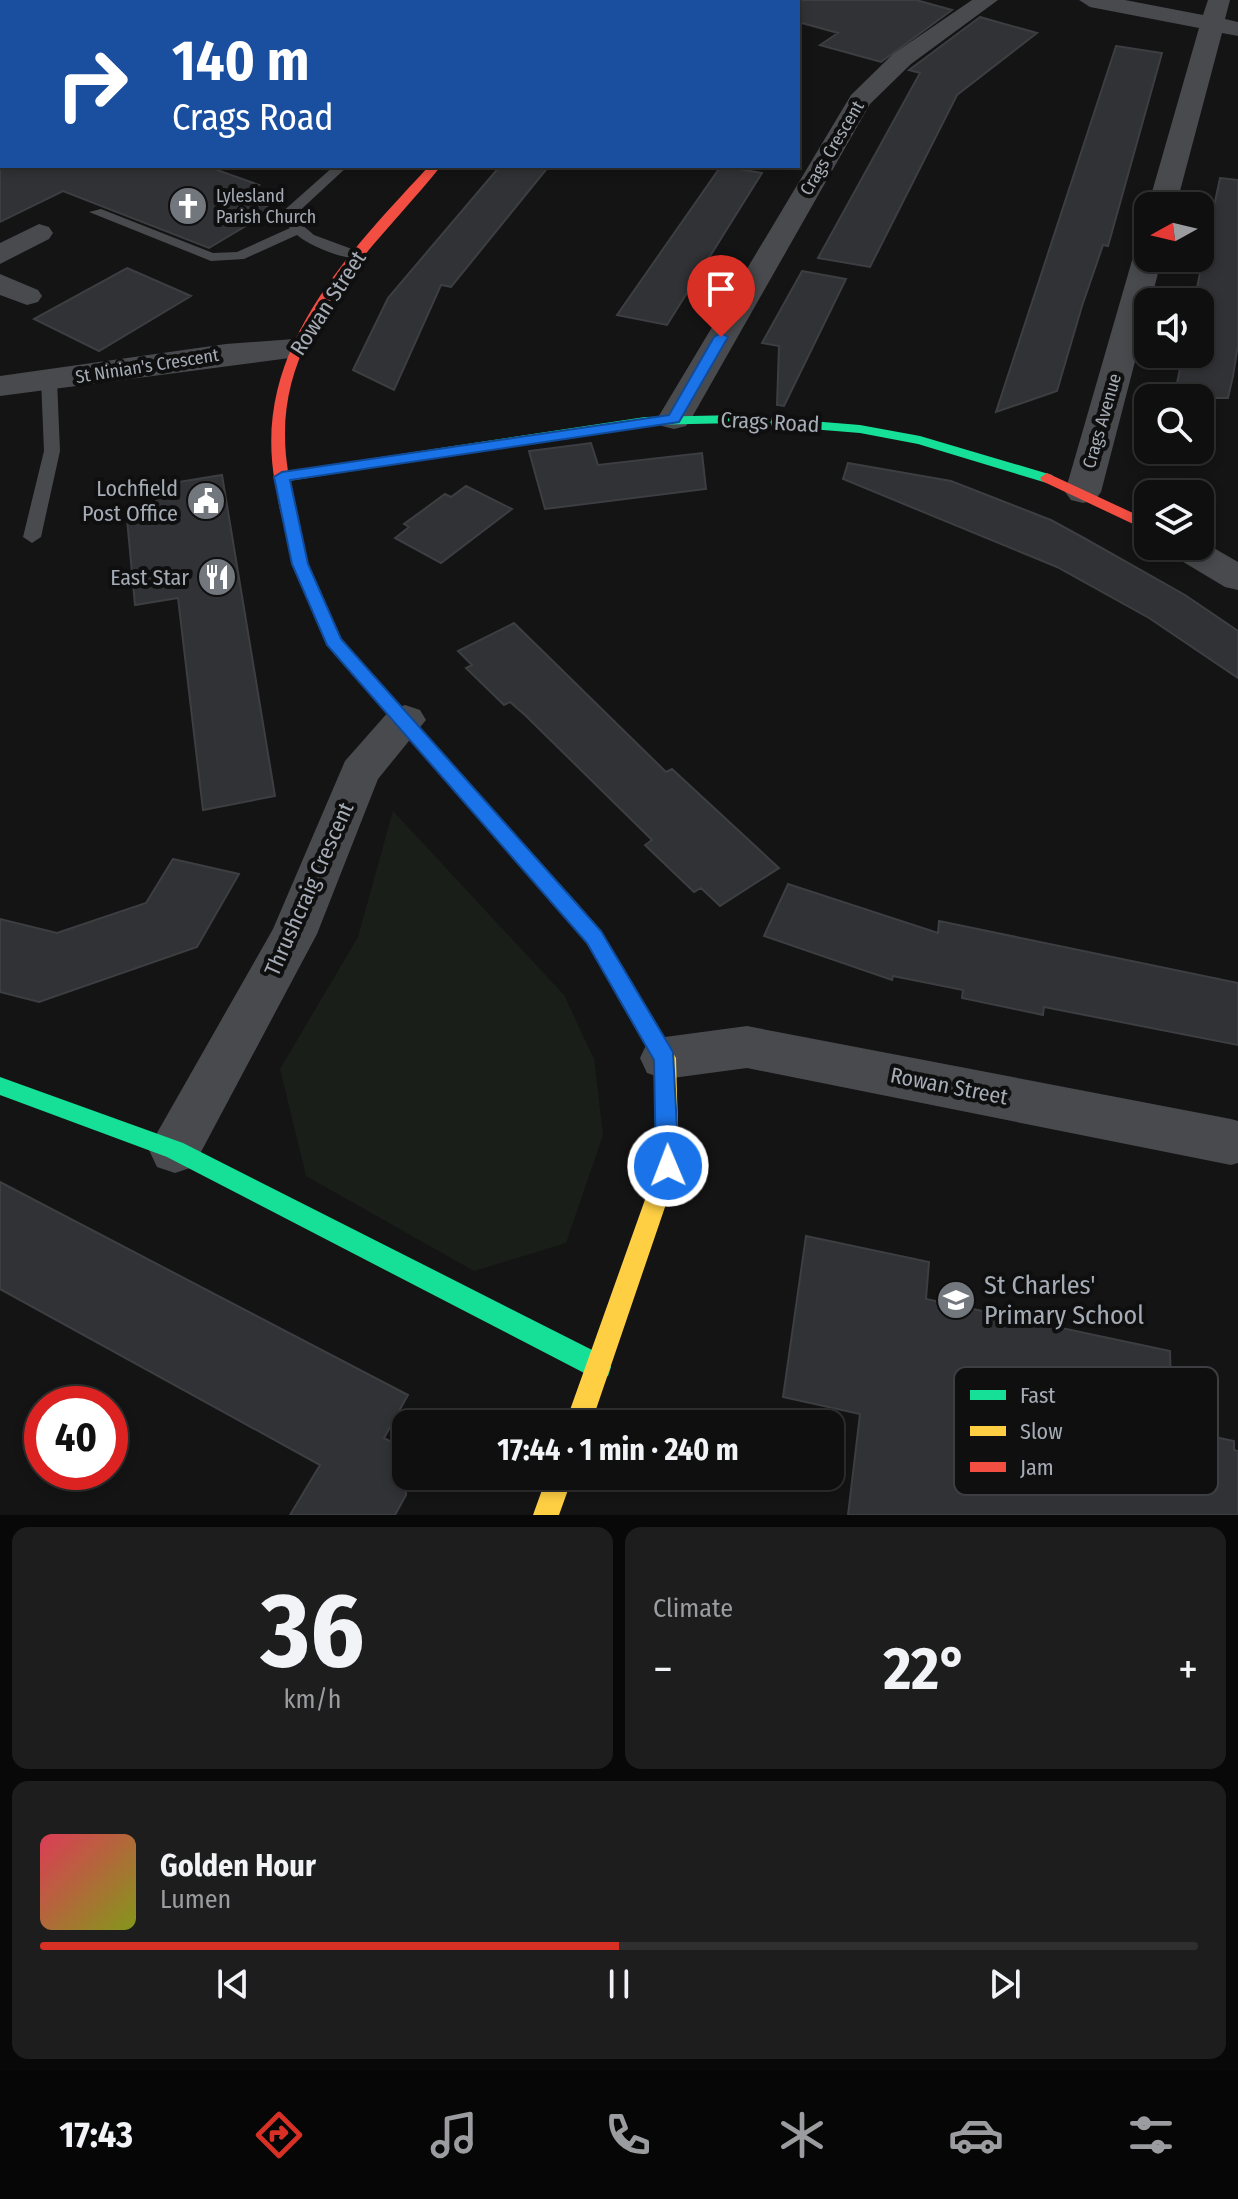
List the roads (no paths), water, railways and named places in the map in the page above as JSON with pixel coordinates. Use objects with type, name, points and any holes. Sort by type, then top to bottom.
[{"type":"street","name":"Crags Crescent","points":[[674,419],[860,100],[902,59],[987,0]]},
{"type":"street","points":[[1090,0],[1223,18],[1167,192]]},
{"type":"street","name":"Rowan Street","points":[[433,168],[355,255],[294,349],[278,424],[282,477],[300,564],[333,641],[594,937],[665,1058],[668,1166],[583,1410]]},
{"type":"street","points":[[0,255],[39,233]]},
{"type":"street","name":"Crags Avenue","points":[[1083,492],[1144,272]]},
{"type":"street","points":[[0,283],[27,296]]},
{"type":"street","name":"St Ninian's Crescent","points":[[0,386],[226,354],[294,349]]},
{"type":"street","name":"Crags Road","points":[[282,477],[674,419],[788,420],[860,428],[958,447],[1083,492],[1134,519]]},
{"type":"street","points":[[1207,560],[1238,578]]},
{"type":"street","name":"Thrushcraig Crescent","points":[[175,1150],[294,934],[360,772],[405,720]]},
{"type":"street","name":"Rowan Street","points":[[665,1058],[747,1047],[1231,1142]]},
{"type":"street","points":[[0,1086],[175,1150],[599,1367]]},
{"type":"street","points":[[546,1515],[555,1490]]},
{"type":"lane","points":[[340,168],[285,217],[309,238],[355,255]]},
{"type":"lane","points":[[96,212],[211,257],[239,256],[299,229]]},
{"type":"lane","points":[[32,537],[52,451],[49,380]]},
{"type":"place","name":"Lylesland Parish Church","points":[[188,206]]},
{"type":"place","name":"Lochfield Post Office","points":[[206,501]]},
{"type":"place","name":"East Star","points":[[217,577]]},
{"type":"place","name":"St Charles' Primary School","points":[[956,1300]]}]
